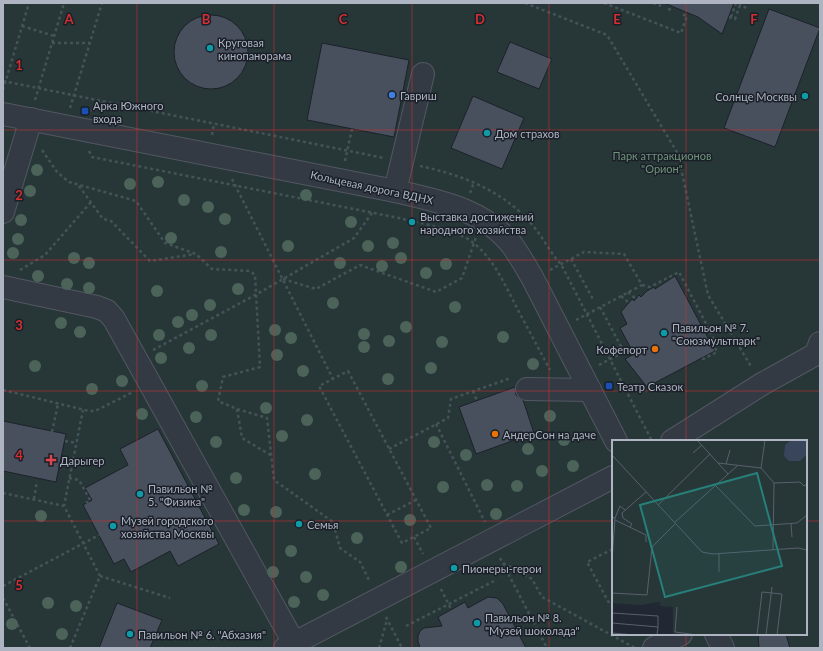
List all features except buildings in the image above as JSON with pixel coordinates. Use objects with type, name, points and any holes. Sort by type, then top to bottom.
[{"type":"street","points":[[395,191],[422,74]]},
{"type":"street","name":"Кольцевая дорога ВДНХ","points":[[3,114],[217,148],[454,205],[469,211],[499,231],[511,244],[533,279],[615,440]]},
{"type":"street","points":[[3,212],[31,119]]},
{"type":"street","points":[[8,288],[87,304],[107,311],[114,319],[289,645],[612,478]]},
{"type":"street","points":[[674,440],[762,384],[816,354],[820,343]]},
{"type":"street","points":[[527,389],[590,390]]},
{"type":"street","points":[[654,648],[679,635]]},
{"type":"street","points":[[716,635],[723,648]]},
{"type":"path","points":[[3,90],[4,82],[29,3]]},
{"type":"path","points":[[31,119],[38,88],[64,3]]},
{"type":"path","points":[[70,110],[102,3]]},
{"type":"path","points":[[525,3],[607,35],[678,154],[708,295],[762,384]]},
{"type":"path","points":[[604,3],[681,33],[687,16],[680,14]]},
{"type":"path","points":[[653,3],[661,6]]},
{"type":"path","points":[[736,3],[730,17],[735,19],[740,4],[749,9]]},
{"type":"path","points":[[22,26],[54,36]]},
{"type":"path","points":[[52,43],[90,43]]},
{"type":"path","points":[[4,82],[38,88]]},
{"type":"path","points":[[88,114],[104,102]]},
{"type":"path","points":[[214,124],[217,148],[333,379]]},
{"type":"path","points":[[344,166],[352,128]]},
{"type":"path","points":[[86,148],[92,157],[372,213],[445,230],[458,235],[473,244],[490,260],[554,376]]},
{"type":"path","points":[[42,150],[57,172],[69,182],[136,201],[165,243],[196,254],[212,269],[250,270],[255,275],[260,367],[223,377],[218,401],[237,409],[267,418],[274,480],[333,522],[340,548],[360,562],[402,648]]},
{"type":"path","points":[[469,195],[474,182]]},
{"type":"path","points":[[79,186],[103,219],[111,221],[150,261],[196,254]]},
{"type":"path","points":[[8,288],[21,270],[45,255],[91,202]]},
{"type":"path","points":[[136,359],[257,294],[354,238],[372,213]]},
{"type":"path","points":[[283,279],[316,288],[360,265],[436,292],[462,278],[478,230],[484,220]]},
{"type":"path","points":[[533,279],[584,252],[624,254],[642,285]]},
{"type":"path","points":[[571,259],[594,301]]},
{"type":"path","points":[[575,320],[642,285],[650,287],[679,272],[713,337],[712,342],[717,352],[703,359],[702,358]]},
{"type":"path","points":[[628,292],[637,300]]},
{"type":"path","points":[[621,296],[629,303]]},
{"type":"path","points":[[600,307],[624,352]]},
{"type":"path","points":[[701,325],[706,323]]},
{"type":"path","points":[[599,365],[631,348],[635,355]]},
{"type":"path","points":[[348,371],[389,449],[431,528],[402,543],[319,386],[348,371]]},
{"type":"path","points":[[389,449],[448,418],[451,399],[519,374],[527,389]]},
{"type":"path","points":[[3,390],[83,410],[95,411],[150,384]]},
{"type":"path","points":[[473,391],[477,401]]},
{"type":"path","points":[[52,432],[58,404]]},
{"type":"path","points":[[237,409],[242,438],[272,457]]},
{"type":"path","points":[[83,410],[64,506],[100,576],[170,598]]},
{"type":"path","points":[[436,424],[503,563],[547,648]]},
{"type":"path","points":[[65,441],[76,443]]},
{"type":"path","points":[[69,478],[79,480],[90,500],[87,502],[88,503]]},
{"type":"path","points":[[34,500],[38,481]]},
{"type":"path","points":[[3,493],[64,506]]},
{"type":"path","points":[[387,515],[416,500]]},
{"type":"path","points":[[3,586],[99,534]]},
{"type":"path","points":[[609,603],[587,562],[612,550]]},
{"type":"path","points":[[503,563],[532,579],[542,598],[635,648]]},
{"type":"path","points":[[70,648],[100,576]]},
{"type":"path","points":[[406,626],[494,581]]},
{"type":"path","points":[[438,583],[451,610]]},
{"type":"path","points":[[3,598],[30,648]]},
{"type":"path","points":[[379,648],[387,619]]},
{"type":"green space","name":"Выставка достижений народного хозяйства","points":[[3,3],[820,3],[820,648],[3,648]]},
{"type":"place","name":"Круговая кинопанорама","points":[[210,48]]},
{"type":"place","name":"Гавриш","points":[[392,95]]},
{"type":"place","name":"Солнце Москвы","points":[[805,96]]},
{"type":"place","name":"Арка Южного входа","points":[[85,111]]},
{"type":"place","name":"Дом страхов","points":[[487,133]]},
{"type":"place","name":"Выставка достижений народного хозяйства","points":[[412,222]]},
{"type":"place","name":"Павильон № 7. \"Союзмультпарк\"","points":[[664,333]]},
{"type":"place","name":"Кофепорт","points":[[655,349]]},
{"type":"place","name":"Театр Сказок","points":[[609,386]]},
{"type":"place","name":"АндерСон на даче","points":[[495,434]]},
{"type":"place","name":"Дарыгер","points":[[51,460]]},
{"type":"place","name":"Павильон № 5. \"Физика\"","points":[[140,494]]},
{"type":"place","name":"Семья","points":[[299,524]]},
{"type":"place","name":"Музей городского хозяйства Москвы","points":[[113,526]]},
{"type":"place","name":"Пионеры-герои","points":[[454,568]]},
{"type":"place","name":"Павильон № 8. \"Музей шоколада\"","points":[[477,623]]},
{"type":"place","name":"Павильон № 6. \"Абхазия\"","points":[[130,634]]},
{"type":"park label","name":"Парк аттракционов \"Орион\"","points":[[662,161]]}]
